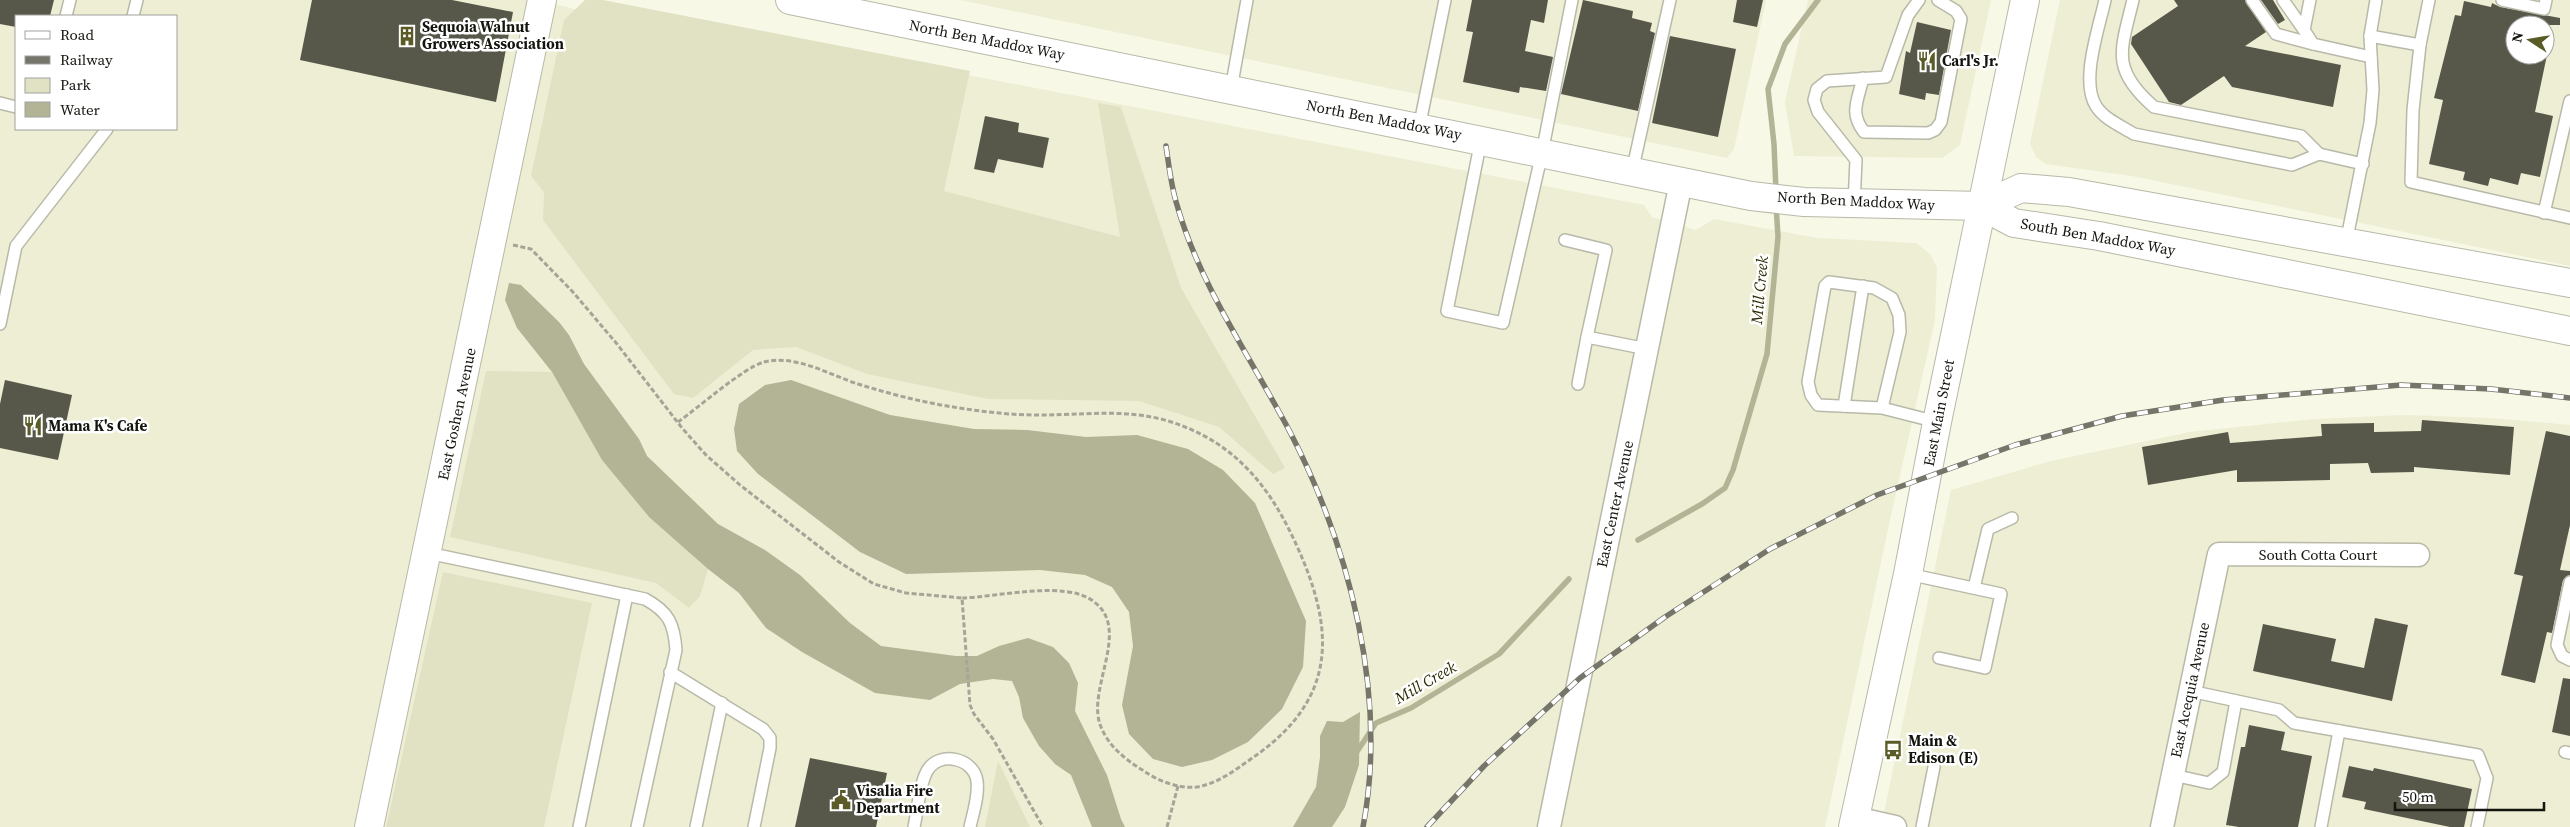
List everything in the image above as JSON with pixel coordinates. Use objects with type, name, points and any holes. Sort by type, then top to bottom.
[{"type":"main road","name":"East Goshen Avenue","points":[[369,827],[428,553],[542,0]]},
{"type":"main road","name":"North Ben Maddox Way","points":[[790,0],[1681,182],[1760,196],[1804,202],[1982,206]]},
{"type":"main road","name":"East Main Street","points":[[1854,823],[1908,574],[1937,422],[2025,0]]},
{"type":"main road","points":[[1982,206],[2021,188],[2069,192],[2346,244],[2570,283]]},
{"type":"main road","name":"South Ben Maddox Way","points":[[1982,206],[2014,223],[2099,236],[2570,331]]},
{"type":"street","name":"East Center Avenue","points":[[1549,827],[1681,182]]},
{"type":"street","name":"South Cotta Court","points":[[2219,554],[2418,555]]},
{"type":"street","name":"East Acequia Avenue","points":[[2162,827],[2219,554]]},
{"type":"street","points":[[1854,823],[1896,827]]},
{"type":"lane","points":[[66,15],[70,0]]},
{"type":"lane","points":[[133,15],[137,0]]},
{"type":"lane","points":[[1231,89],[1247,0]]},
{"type":"lane","points":[[1419,128],[1445,0]]},
{"type":"lane","points":[[1481,140],[1447,310],[1503,323],[1542,153],[1572,0]]},
{"type":"lane","points":[[1632,172],[1670,0]]},
{"type":"lane","points":[[1854,204],[1856,160],[1818,112],[1814,100],[1817,89],[1827,81],[1886,77],[1908,15],[1919,0]]},
{"type":"lane","points":[[1863,78],[1854,114],[1857,123],[1864,132],[1928,133],[1936,130],[1941,122],[1961,19],[1956,11],[1938,0]]},
{"type":"lane","points":[[2105,0],[2090,72],[2090,89],[2096,106],[2110,120],[2134,134],[2292,165],[2319,154]]},
{"type":"lane","points":[[2133,0],[2122,47],[2124,71],[2135,91],[2154,107],[2301,136],[2319,154],[2363,164]]},
{"type":"lane","points":[[2252,0],[2276,34],[2371,56]]},
{"type":"lane","points":[[2282,0],[2313,44]]},
{"type":"lane","points":[[2304,30],[2310,0]]},
{"type":"lane","points":[[2346,244],[2363,164],[2374,90],[2370,36],[2376,0]]},
{"type":"lane","points":[[2429,0],[2420,45],[2413,110],[2411,182],[2570,218]]},
{"type":"lane","points":[[2502,0],[2544,9],[2546,0]]},
{"type":"lane","points":[[2370,36],[2420,45]]},
{"type":"lane","points":[[2544,213],[2570,100]]},
{"type":"lane","points":[[0,103],[15,107]]},
{"type":"lane","points":[[0,324],[16,246],[106,130]]},
{"type":"lane","points":[[1565,240],[1606,250],[1578,384]]},
{"type":"lane","points":[[1882,408],[1900,332],[1899,315],[1892,298],[1874,288],[1829,282],[1825,286],[1808,382],[1811,396],[1818,405],[1882,408],[1937,422]]},
{"type":"lane","points":[[1844,406],[1863,286]]},
{"type":"lane","points":[[1587,337],[1647,349]]},
{"type":"lane","points":[[1974,588],[1988,529],[2012,518]]},
{"type":"lane","points":[[428,553],[645,599],[660,607],[669,618],[675,633],[676,650],[637,827]]},
{"type":"lane","points":[[1908,574],[2001,594],[1985,668],[1939,658]]},
{"type":"lane","points":[[2570,582],[2557,645],[2562,656],[2570,660]]},
{"type":"lane","points":[[579,827],[627,595]]},
{"type":"lane","points":[[670,672],[763,729],[770,738],[770,748],[754,827]]},
{"type":"lane","points":[[2190,691],[2279,710],[2294,723],[2478,755],[2487,778],[2476,827]]},
{"type":"lane","points":[[2173,775],[2209,782],[2223,772],[2236,701]]},
{"type":"lane","points":[[696,827],[722,703]]},
{"type":"lane","points":[[2321,827],[2339,731]]},
{"type":"lane","points":[[914,827],[928,770],[937,761],[948,758],[960,760],[971,767],[977,780],[970,827]]},
{"type":"lane","points":[[1922,827],[1934,767]]},
{"type":"path","points":[[493,240],[531,249],[572,291],[611,337],[678,422],[706,455],[740,485],[839,562],[874,584],[906,593],[962,598],[1040,590],[1072,592],[1093,600],[1105,613],[1109,628],[1108,650],[1097,701],[1099,724],[1112,748],[1154,778],[1178,786],[1194,787],[1212,783],[1231,773],[1270,745],[1294,723],[1308,700],[1324,647],[1318,598],[1286,523],[1253,473],[1234,456],[1209,439],[1178,424],[1147,414],[1122,412],[1036,415],[994,413],[905,396],[808,366],[786,362],[764,362],[743,373],[678,422]]},
{"type":"path","points":[[962,598],[968,686],[974,714],[993,739],[1043,827]]},
{"type":"path","points":[[1167,827],[1178,786]]},
{"type":"shaded area","points":[[0,0],[540,0],[577,10],[598,4],[1644,205],[1652,217],[1696,230],[1714,219],[1817,238],[1916,243],[1930,254],[1937,267],[1935,320],[1891,515],[1825,827],[0,827]]},
{"type":"shaded area","points":[[960,0],[1766,0],[1734,149],[1727,158]]},
{"type":"shaded area","points":[[1808,0],[1991,0],[1960,145],[1942,158],[1794,156],[1785,102]]},
{"type":"shaded area","points":[[2060,0],[2570,0],[2570,266],[2132,176],[2046,164],[2036,157],[2030,144]]},
{"type":"shaded area","points":[[2405,415],[2491,418],[2570,425],[2570,827],[1881,827],[1951,490],[2051,461],[2190,432],[2315,419]]},
{"type":"green space","points":[[585,0],[603,0],[970,71],[944,191],[1120,237],[1098,103],[1121,107],[1181,288],[1285,468],[1273,474],[1219,427],[1139,401],[988,399],[867,374],[796,347],[753,350],[693,398],[674,394],[543,220],[544,192],[531,176],[564,20]]},
{"type":"green space","points":[[486,371],[552,372],[602,460],[649,517],[708,569],[700,596],[689,608],[656,583],[450,537]]},
{"type":"green space","points":[[443,572],[592,603],[544,827],[386,827]]},
{"type":"green space","points":[[998,761],[1030,827],[985,827]]},
{"type":"water","points":[[509,283],[521,285],[559,322],[569,335],[584,364],[639,439],[647,456],[718,524],[765,550],[800,575],[850,623],[881,646],[956,656],[977,656],[999,646],[1028,638],[1053,647],[1069,663],[1078,683],[1075,711],[1107,775],[1125,827],[1092,827],[1071,775],[1055,764],[1039,746],[1023,718],[1019,697],[1012,681],[993,679],[960,684],[930,700],[875,693],[802,652],[766,628],[739,593],[708,569],[649,517],[602,460],[552,372],[517,328],[505,300]]},
{"type":"water","points":[[791,380],[890,415],[974,429],[1027,430],[1086,437],[1137,435],[1188,449],[1223,470],[1255,503],[1306,621],[1303,667],[1282,709],[1248,742],[1212,760],[1182,767],[1153,759],[1129,734],[1122,705],[1133,646],[1129,612],[1112,587],[1085,575],[1040,570],[906,574],[860,552],[758,474],[737,451],[734,429],[739,404],[765,385]]},
{"type":"water","points":[[1360,712],[1359,765],[1345,807],[1332,827],[1293,827],[1316,787],[1320,757],[1320,736],[1327,721],[1343,722]]},
{"type":"building","points":[[0,0],[54,0],[50,15],[15,15],[15,27],[0,24]]},
{"type":"building","name":"Sequoia Walnut Growers Association","points":[[312,0],[452,0],[513,12],[496,102],[300,60]]},
{"type":"building","points":[[1472,0],[1548,0],[1544,23],[1531,20],[1525,51],[1553,57],[1546,91],[1520,87],[1519,93],[1463,82],[1473,32],[1466,31]]},
{"type":"building","points":[[1583,0],[1633,11],[1632,18],[1652,23],[1650,31],[1655,33],[1638,111],[1561,94]]},
{"type":"building","points":[[1737,0],[1763,0],[1757,27],[1733,22]]},
{"type":"building","points":[[2174,0],[2245,0],[2266,32],[2245,46],[2341,65],[2333,107],[2232,87],[2224,76],[2181,105],[2169,102],[2131,44],[2132,37],[2178,6]]},
{"type":"building","points":[[2261,0],[2273,0],[2285,20],[2278,24]]},
{"type":"building","points":[[2464,1],[2491,7],[2492,3],[2500,7],[2544,15],[2505,15],[2505,65],[2545,65],[2535,112],[2553,116],[2540,177],[2521,173],[2518,185],[2490,178],[2488,186],[2463,180],[2465,172],[2429,164],[2443,100],[2434,98],[2455,15],[2461,16]]},
{"type":"building","points":[[2555,17],[2560,18],[2560,25],[2555,25]]},
{"type":"building","name":"Carl's Jr.","points":[[1917,22],[1951,30],[1939,95],[1926,93],[1925,100],[1899,94],[1906,51],[1910,53]]},
{"type":"building","points":[[1670,36],[1736,49],[1718,137],[1652,123]]},
{"type":"building","points":[[985,116],[1019,123],[1018,132],[1049,138],[1043,168],[998,159],[994,173],[974,169]]},
{"type":"building","name":"Mama K's Cafe","points":[[5,380],[72,395],[58,460],[0,448],[0,404]]},
{"type":"building","points":[[2422,420],[2514,427],[2510,475],[2414,467],[2414,472],[2371,473],[2368,463],[2330,464],[2330,480],[2237,482],[2237,470],[2148,485],[2142,447],[2228,432],[2230,443],[2322,436],[2321,424],[2374,423],[2374,432],[2421,431]]},
{"type":"building","points":[[2546,431],[2570,436],[2570,525],[2560,570],[2570,571],[2570,575],[2563,580],[2552,633],[2547,632],[2535,683],[2501,675],[2523,576],[2514,574]]},
{"type":"building","points":[[2375,618],[2408,625],[2392,701],[2253,671],[2263,624],[2336,639],[2331,661],[2364,668]]},
{"type":"building","points":[[2563,678],[2570,679],[2570,736],[2552,732]]},
{"type":"building","points":[[2249,725],[2285,732],[2281,750],[2312,756],[2298,827],[2239,827],[2226,825],[2241,747],[2245,747]]},
{"type":"building","name":"Visalia Fire Department","points":[[810,758],[887,773],[876,827],[795,827]]},
{"type":"building","points":[[2349,766],[2373,771],[2374,768],[2472,789],[2464,827],[2450,827],[2364,809],[2366,802],[2342,797]]},
{"type":"waterway","name":"Mill Creek","points":[[1776,191],[1774,144],[1768,89],[1785,44],[1818,0]]},
{"type":"waterway","name":"Mill Creek","points":[[1638,540],[1702,504],[1725,488],[1733,470],[1767,354],[1778,237],[1776,205]]},
{"type":"waterway","name":"Mill Creek","points":[[1356,753],[1376,723],[1411,708],[1499,654],[1569,579]]},
{"type":"railway","points":[[1166,146],[1175,198],[1199,264],[1228,321],[1290,432],[1330,524],[1346,573],[1367,675],[1371,726],[1370,777],[1363,827]]},
{"type":"railway","points":[[1427,827],[1484,766],[1580,678],[1665,617],[1770,549],[1877,495],[2015,445],[2122,416],[2223,400],[2401,385],[2491,389],[2570,398]]},
{"type":"place","name":"Sequoia Walnut Growers Association","points":[[407,36]]},
{"type":"place","name":"Carl's Jr.","points":[[1927,61]]},
{"type":"place","name":"Mama K's Cafe","points":[[33,426]]},
{"type":"place","name":"Main & Edison (E)","points":[[1893,750]]},
{"type":"place","name":"Visalia Fire Department","points":[[841,800]]}]
